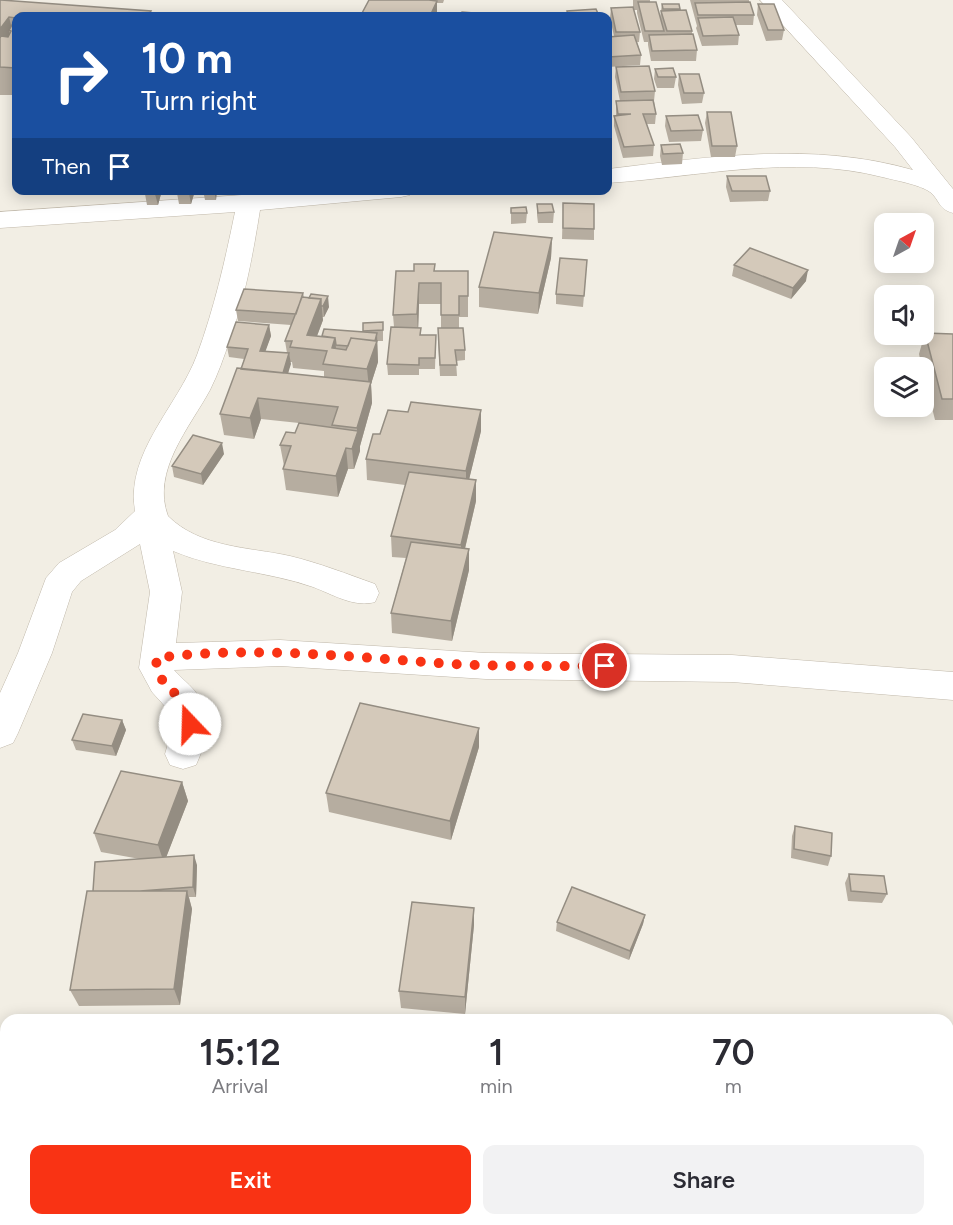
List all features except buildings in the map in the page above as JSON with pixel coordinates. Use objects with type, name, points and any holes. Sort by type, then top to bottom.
[{"type":"street","points":[[770,0],[903,142],[953,205]]},
{"type":"street","points":[[612,176],[708,166],[807,162],[867,166],[937,186]]},
{"type":"street","points":[[0,220],[249,204],[347,195]]},
{"type":"street","points":[[183,754],[190,724],[190,713],[187,705],[159,677],[156,658],[166,592],[152,518],[152,475],[160,451],[195,390],[212,352],[237,269],[249,204]]},
{"type":"street","points":[[152,518],[179,541],[213,553],[292,569],[363,592]]},
{"type":"street","points":[[0,733],[39,645],[57,587],[70,572],[126,538],[152,518]]},
{"type":"street","points":[[156,658],[248,651],[361,656],[489,666],[699,667],[827,674],[953,686]]},
{"type":"route","points":[[190,724],[187,705],[159,677],[156,658],[248,651],[361,656],[489,666],[605,666]]}]
